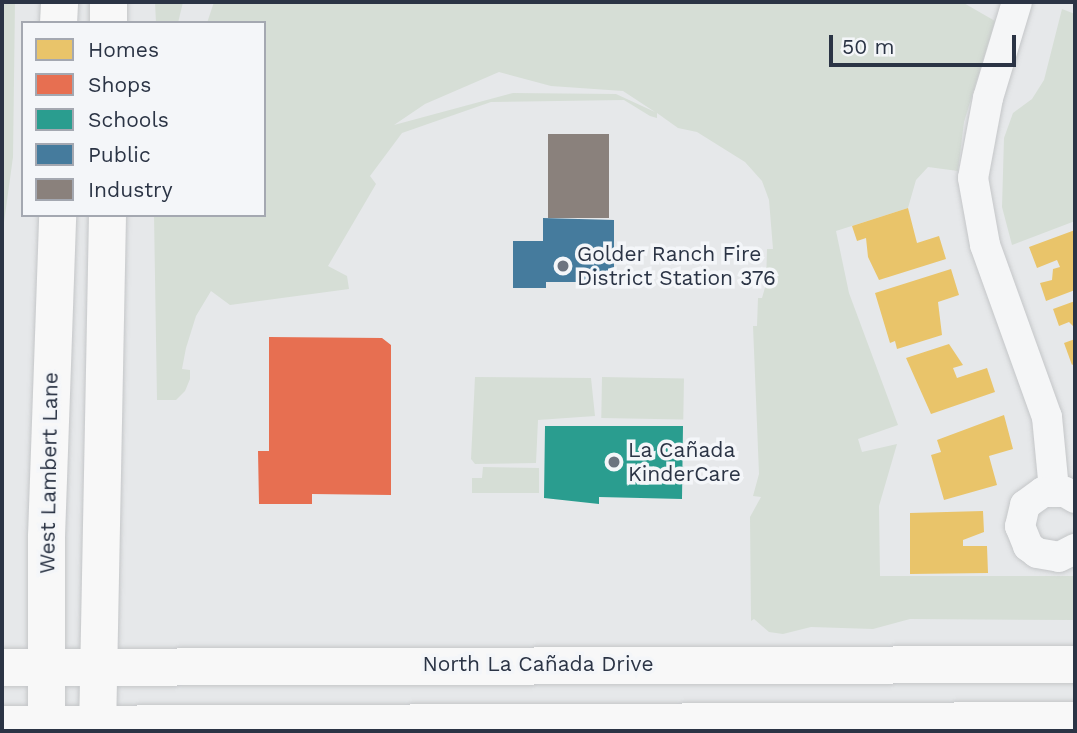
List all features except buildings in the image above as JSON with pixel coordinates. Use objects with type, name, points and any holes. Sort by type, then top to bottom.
[{"type":"main road","points":[[58,2],[58,21]]},
{"type":"main road","points":[[108,2],[108,21]]},
{"type":"main road","name":"West Lambert Lane","points":[[46,727],[57,217]]},
{"type":"main road","points":[[97,726],[107,217]]},
{"type":"main road","name":"North La Cañada Drive","points":[[2,667],[1075,664]]},
{"type":"main road","points":[[2,724],[46,727],[1075,720]]},
{"type":"street","points":[[1017,2],[988,98],[973,178],[985,245],[1047,417],[1065,494],[1043,492],[1026,505],[1021,515],[1023,537],[1028,546],[1047,557],[1075,549]]},
{"type":"shaded area","points":[[2,2],[15,2],[13,157],[2,237]]},
{"type":"shaded area","points":[[155,2],[183,2],[178,21],[156,21]]},
{"type":"shaded area","points":[[214,2],[962,2],[995,21],[964,122],[958,171],[928,167],[916,180],[908,208],[836,231],[849,293],[898,425],[858,439],[862,452],[897,444],[879,506],[880,576],[1075,576],[1075,620],[910,619],[873,629],[811,627],[783,634],[769,632],[754,619],[751,621],[750,517],[761,497],[753,496],[759,474],[753,326],[757,326],[758,298],[762,298],[766,284],[767,249],[773,249],[769,200],[762,181],[745,162],[697,132],[678,128],[657,113],[657,118],[650,116],[624,100],[491,102],[402,133],[370,176],[376,184],[328,266],[347,276],[349,289],[230,305],[211,291],[196,316],[186,348],[182,369],[190,370],[190,379],[185,391],[176,400],[157,400],[154,217],[266,217],[266,21],[208,21]],"holes":[[[499,72],[551,86],[623,91],[655,112],[616,94],[513,93],[394,125],[425,104]]]},
{"type":"shaded area","points":[[1062,9],[1075,14],[1075,221],[1012,245],[1002,207],[1004,138],[1013,113],[1032,99],[1044,80]]},
{"type":"shaded area","points":[[475,377],[591,378],[595,416],[538,420],[536,463],[475,464],[471,459]]},
{"type":"shaded area","points":[[602,377],[684,378],[683,419],[601,418]]},
{"type":"shaded area","points":[[483,467],[539,468],[539,493],[472,493],[472,478],[482,478]]},
{"type":"place","name":"Golder Ranch Fire District Station 376","points":[[563,266]]},
{"type":"place","name":"La Cañada KinderCare","points":[[614,462]]}]
